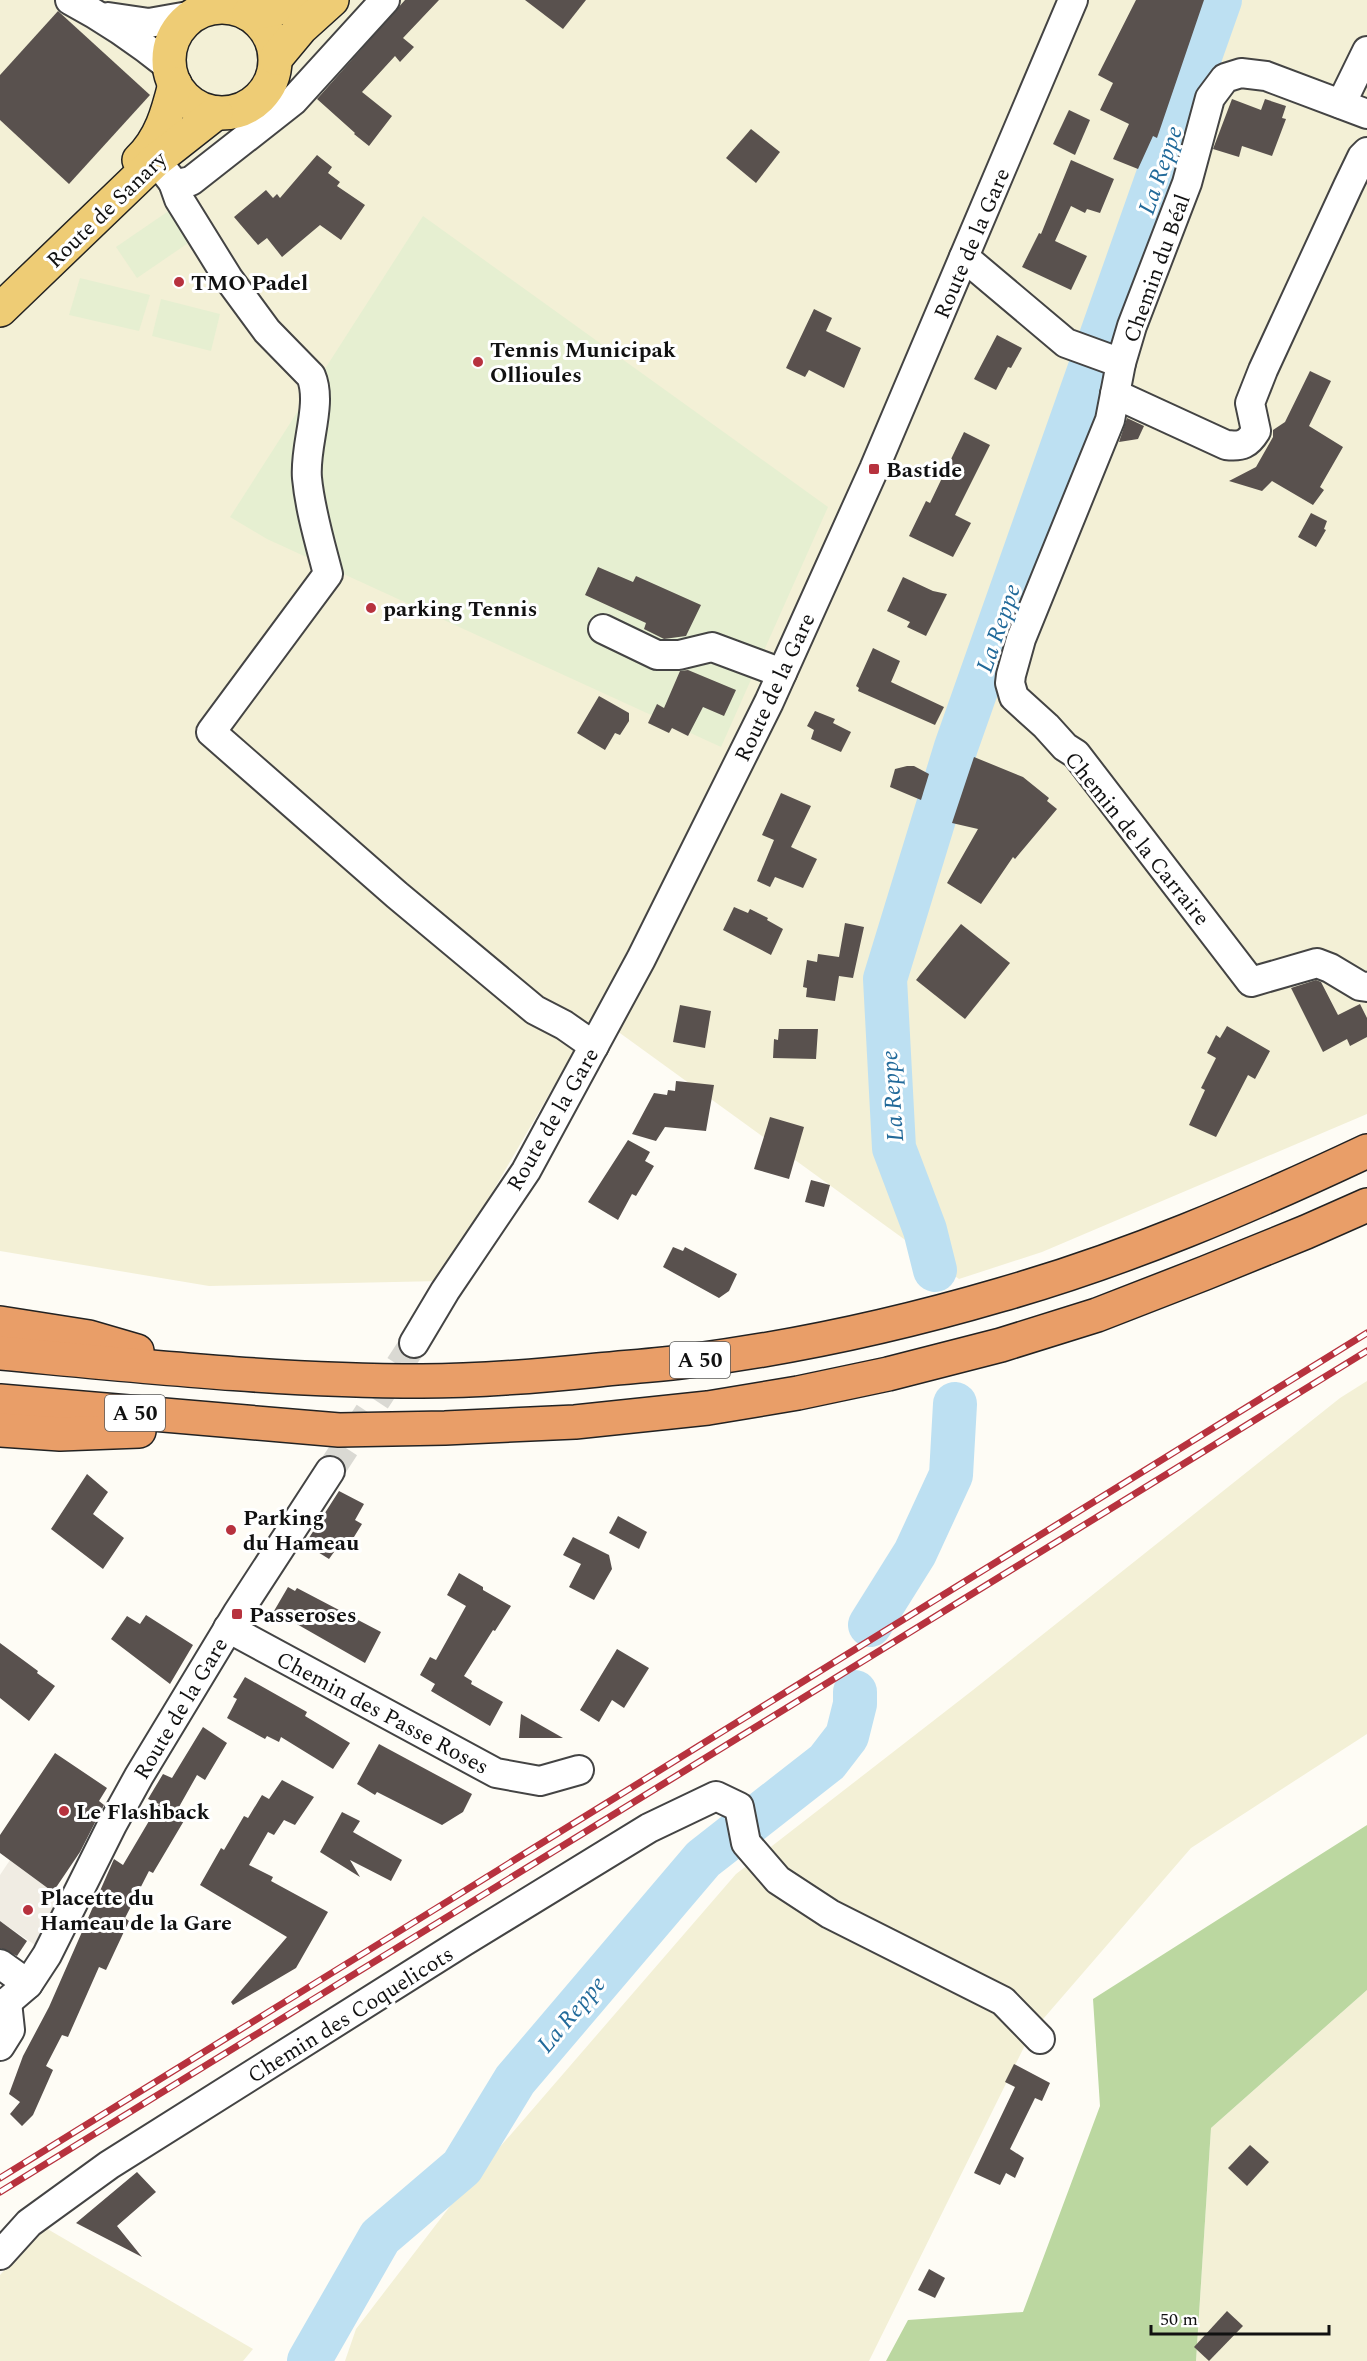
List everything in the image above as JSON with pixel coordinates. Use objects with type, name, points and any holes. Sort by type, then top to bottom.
[{"type":"highway","name":"A 50","points":[[0,1353],[208,1372],[316,1379],[425,1382],[537,1376],[678,1363],[781,1346],[999,1296],[1098,1264],[1194,1228],[1367,1151]]},
{"type":"highway","name":"A 50","points":[[0,1401],[270,1426],[339,1430],[575,1422],[708,1408],[798,1393],[888,1374],[1001,1345],[1097,1315],[1306,1232],[1367,1204]]},
{"type":"highway","points":[[0,1323],[89,1337],[208,1372]]},
{"type":"highway","points":[[0,1430],[60,1434],[270,1426]]},
{"type":"main road","points":[[249,14],[284,7],[304,0]]},
{"type":"main road","name":"Route de Sanary","points":[[0,310],[164,171],[216,113],[234,112],[251,105],[265,92],[273,76],[276,58],[301,28],[333,0]]},
{"type":"main road","points":[[195,15],[215,7],[233,7],[249,14],[263,25],[272,40],[276,58]]},
{"type":"main road","name":"Route de Sanary","points":[[0,292],[146,153],[166,120],[172,75],[169,53],[174,37],[184,23],[195,15]]},
{"type":"main road","points":[[172,75],[184,97],[199,108],[216,113]]},
{"type":"street","points":[[70,0],[141,44],[172,75]]},
{"type":"street","name":"Route de la Gare","points":[[414,1344],[446,1291],[526,1171],[646,949],[782,674],[874,469],[1073,0]]},
{"type":"street","points":[[164,171],[178,184],[191,181],[293,101],[373,5]]},
{"type":"street","points":[[99,16],[149,23],[195,15]]},
{"type":"street","points":[[1341,104],[1367,51]]},
{"type":"street","name":"Chemin du Béal","points":[[1121,363],[1132,326],[1187,183],[1210,98],[1225,78],[1241,73],[1266,76],[1367,114]]},
{"type":"street","points":[[1115,394],[1226,445],[1238,446],[1248,443],[1256,430],[1250,403],[1263,370],[1348,186],[1367,152]]},
{"type":"street","points":[[164,171],[228,278],[267,332],[311,376],[315,385],[315,400],[306,453],[307,479],[328,574],[211,732],[397,895],[535,1010],[564,1025],[594,1046]]},
{"type":"street","points":[[964,257],[1066,344],[1121,363]]},
{"type":"street","name":"Chemin de la Carraire","points":[[1121,363],[1110,420],[1021,639],[1010,683],[1014,697],[1065,747],[1076,754],[1251,982],[1317,963],[1360,986],[1367,987]]},
{"type":"street","points":[[603,629],[657,655],[679,655],[712,647],[782,674]]},
{"type":"street","name":"Route de la Gare","points":[[12,1998],[48,1955],[176,1701],[228,1628],[330,1471]]},
{"type":"street","name":"Chemin des Passe Roses","points":[[228,1628],[496,1773],[540,1781],[579,1770]]},
{"type":"street","name":"Chemin des Coquelicots","points":[[0,2255],[29,2223],[109,2165],[649,1828],[716,1796],[739,1807],[746,1843],[778,1880],[830,1914],[1003,2001],[1041,2039]]},
{"type":"street","points":[[0,1964],[12,1998],[10,2030],[0,2046]]},
{"type":"shaded area","points":[[0,0],[1367,0],[1367,1114],[1042,1252],[959,1279],[595,1015],[441,1281],[209,1286],[0,1251]]},
{"type":"shaded area","points":[[1367,1381],[1367,1734],[1191,1848],[1031,2033],[869,2361],[345,2361],[356,2329],[461,2192],[736,1874],[973,1690],[1340,1398]]},
{"type":"shaded area","name":"Placette du Hameau de la Gare","points":[[10,1860],[63,1899],[35,1945],[0,1921],[0,1875]]},
{"type":"shaded area","points":[[1367,1990],[1367,2361],[1196,2361],[1211,2128]]},
{"type":"shaded area","points":[[44,2227],[253,2349],[243,2361],[0,2361],[0,2275]]},
{"type":"green space","points":[[173,208],[194,239],[137,278],[116,247]]},
{"type":"green space","name":"Tennis Municipak Ollioules","points":[[423,216],[828,507],[721,747],[267,539],[230,517]]},
{"type":"green space","points":[[80,278],[150,295],[139,331],[69,315]]},
{"type":"green space","points":[[161,299],[220,314],[211,351],[152,336]]},
{"type":"green space","points":[[1367,1825],[1367,1990],[1211,2128],[1196,2361],[886,2361],[908,2320],[1023,2312],[1100,2106],[1093,1999]]},
{"type":"building","points":[[405,0],[439,0],[403,38],[414,47],[400,62],[395,56],[362,92],[392,116],[369,146],[317,99]]},
{"type":"building","points":[[525,0],[586,0],[563,29]]},
{"type":"building","points":[[1136,0],[1204,0],[1157,138],[1153,136],[1138,169],[1113,159],[1129,124],[1100,110],[1113,83],[1098,75]]},
{"type":"building","points":[[58,11],[150,95],[69,184],[0,120],[0,75]]},
{"type":"building","points":[[1232,99],[1261,110],[1265,99],[1286,106],[1282,118],[1286,119],[1272,156],[1242,146],[1239,157],[1213,149]]},
{"type":"building","points":[[1069,110],[1090,120],[1075,155],[1053,144]]},
{"type":"building","points":[[751,129],[780,152],[756,183],[726,158]]},
{"type":"building","points":[[317,155],[332,167],[328,173],[340,182],[337,186],[365,205],[341,240],[320,225],[282,257],[267,238],[258,245],[234,217],[266,190],[273,198],[277,194],[280,198]]},
{"type":"building","points":[[1071,160],[1114,179],[1100,213],[1087,209],[1085,213],[1071,206],[1055,241],[1087,256],[1071,290],[1022,267],[1039,233],[1041,234]]},
{"type":"building","points":[[814,309],[832,318],[826,331],[861,348],[844,388],[809,370],[805,377],[786,368]]},
{"type":"building","points":[[997,335],[1022,348],[1011,368],[1008,367],[996,390],[974,379]]},
{"type":"building","points":[[1310,371],[1331,381],[1309,426],[1343,447],[1320,487],[1324,490],[1313,505],[1272,481],[1262,491],[1229,481],[1256,467],[1273,437],[1273,430],[1285,422]]},
{"type":"building","points":[[1127,418],[1144,426],[1138,439],[1119,442]]},
{"type":"building","points":[[964,432],[990,445],[955,515],[971,523],[953,557],[909,536],[926,501],[930,503]]},
{"type":"building","points":[[1311,513],[1327,521],[1324,529],[1326,530],[1316,547],[1298,537]]},
{"type":"building","points":[[598,567],[633,582],[636,576],[701,605],[686,636],[664,639],[644,629],[646,623],[585,595]]},
{"type":"building","points":[[903,577],[933,591],[947,594],[926,636],[907,627],[910,622],[887,611]]},
{"type":"building","points":[[873,648],[900,661],[891,682],[944,707],[935,725],[858,691],[859,688],[856,686]]},
{"type":"building","points":[[688,670],[736,690],[724,716],[703,707],[688,736],[672,728],[669,733],[648,723],[657,704],[664,708],[680,671]]},
{"type":"building","points":[[599,696],[629,713],[629,721],[620,735],[615,733],[605,750],[577,733]]},
{"type":"building","points":[[815,711],[835,719],[833,723],[851,732],[841,752],[811,739],[814,730],[807,726]]},
{"type":"building","points":[[974,757],[1023,777],[1049,798],[1047,801],[1057,809],[1015,859],[1013,857],[981,904],[947,883],[978,829],[952,823]]},
{"type":"building","points":[[914,766],[929,774],[921,800],[890,787],[895,769]]},
{"type":"building","points":[[781,793],[811,806],[791,847],[817,859],[803,888],[775,877],[770,887],[757,881],[774,840],[762,835]]},
{"type":"building","points":[[734,907],[748,913],[750,909],[783,929],[771,955],[723,930]]},
{"type":"building","points":[[845,923],[864,927],[853,978],[839,976],[835,1001],[806,997],[807,988],[803,987],[807,960],[817,962],[818,954],[839,957]]},
{"type":"building","points":[[961,924],[1010,963],[965,1019],[916,980]]},
{"type":"building","points":[[1316,980],[1321,982],[1338,1015],[1360,1004],[1367,1018],[1367,1037],[1350,1046],[1347,1039],[1323,1052],[1291,988]]},
{"type":"building","points":[[680,1005],[711,1011],[705,1048],[673,1042]]},
{"type":"building","points":[[1227,1026],[1270,1051],[1255,1079],[1248,1075],[1216,1137],[1189,1125],[1205,1090],[1201,1088],[1216,1058],[1207,1053],[1216,1035],[1220,1038]]},
{"type":"building","points":[[779,1029],[818,1029],[816,1059],[773,1058],[774,1039],[778,1040]]},
{"type":"building","points":[[676,1081],[714,1085],[706,1131],[665,1127],[656,1141],[632,1134],[654,1093],[667,1095],[668,1090],[675,1091]]},
{"type":"building","points":[[770,1117],[804,1127],[789,1179],[754,1169]]},
{"type":"building","points":[[628,1140],[650,1152],[645,1161],[654,1166],[636,1196],[632,1194],[618,1220],[588,1202]]},
{"type":"building","points":[[811,1180],[830,1185],[824,1207],[805,1202]]},
{"type":"building","points":[[673,1247],[683,1251],[685,1247],[737,1274],[729,1291],[719,1298],[663,1267]]},
{"type":"building","points":[[87,1474],[108,1492],[93,1514],[124,1538],[103,1569],[51,1529]]},
{"type":"building","points":[[339,1491],[364,1504],[355,1520],[362,1524],[349,1545],[342,1541],[329,1559],[305,1544]]},
{"type":"building","points":[[618,1516],[647,1532],[639,1549],[609,1533]]},
{"type":"building","points":[[573,1537],[609,1555],[612,1569],[594,1600],[569,1587],[581,1564],[563,1555]]},
{"type":"building","points":[[459,1573],[511,1606],[464,1676],[472,1681],[471,1684],[503,1702],[490,1726],[431,1691],[435,1684],[420,1675],[430,1657],[436,1660],[466,1606],[447,1595]]},
{"type":"building","points":[[288,1587],[295,1591],[297,1588],[381,1632],[365,1663],[274,1611]]},
{"type":"building","points":[[146,1615],[193,1645],[170,1684],[111,1639],[127,1616],[140,1624]]},
{"type":"building","points":[[0,1643],[55,1686],[29,1721],[0,1698]]},
{"type":"building","points":[[617,1649],[649,1668],[624,1708],[612,1700],[599,1722],[580,1710]]},
{"type":"building","points":[[245,1677],[307,1712],[305,1716],[350,1743],[333,1769],[281,1737],[279,1742],[267,1736],[265,1739],[227,1718],[237,1699],[233,1697]]},
{"type":"building","points":[[521,1714],[563,1738],[519,1738]]},
{"type":"building","points":[[203,1727],[227,1743],[205,1780],[197,1775],[175,1814],[185,1819],[153,1873],[149,1871],[125,1918],[129,1921],[106,1970],[99,1967],[68,2037],[62,2035],[46,2066],[53,2070],[33,2115],[22,2126],[10,2114],[20,2102],[9,2094],[23,2056],[49,2007],[114,1859],[123,1865],[159,1804],[148,1799],[163,1774],[172,1778]]},
{"type":"building","points":[[379,1744],[472,1794],[463,1812],[442,1825],[377,1792],[375,1795],[357,1784]]},
{"type":"building","points":[[55,1753],[107,1788],[99,1801],[104,1805],[80,1852],[53,1892],[0,1853],[0,1835]]},
{"type":"building","points":[[282,1780],[314,1797],[295,1825],[284,1820],[274,1835],[268,1832],[249,1865],[273,1877],[271,1881],[328,1912],[296,1968],[233,2005],[231,2002],[287,1937],[200,1885],[221,1848],[224,1850],[244,1816],[248,1818],[262,1795],[269,1799]]},
{"type":"building","points":[[342,1812],[360,1821],[353,1832],[402,1860],[391,1881],[350,1860],[360,1877],[320,1852]]},
{"type":"building","points":[[0,1921],[27,1941],[17,1956],[0,1948]]},
{"type":"building","points":[[1014,2064],[1050,2083],[1042,2101],[1035,2098],[1010,2149],[1024,2158],[1015,2178],[1006,2173],[1000,2185],[974,2173],[1015,2087],[1005,2082]]},
{"type":"building","points":[[1250,2145],[1269,2162],[1247,2186],[1228,2168]]},
{"type":"building","points":[[137,2172],[156,2192],[117,2226],[142,2257],[76,2223]]},
{"type":"building","points":[[929,2269],[945,2278],[935,2298],[918,2290]]},
{"type":"building","points":[[1227,2311],[1243,2326],[1209,2361],[1194,2347]]},
{"type":"waterway","name":"La Reppe","points":[[935,1270],[925,1230],[894,1148],[885,979],[956,747],[1220,0]]},
{"type":"waterway","name":"La Reppe","points":[[870,1625],[915,1553],[951,1475],[955,1404]]},
{"type":"waterway","name":"La Reppe","points":[[309,2361],[380,2237],[462,2167],[515,2080],[703,1859],[827,1762],[847,1736],[855,1704],[855,1692]]},
{"type":"tunnel","points":[[330,1471],[414,1343]]},
{"type":"railway","points":[[0,2178],[1367,1333]]},
{"type":"railway","points":[[0,2192],[1367,1351]]},
{"type":"place","name":"TMO Padel","points":[[179,282]]},
{"type":"place","name":"Tennis Municipak Ollioules","points":[[478,362]]},
{"type":"place","name":"Bastide","points":[[874,469]]},
{"type":"place","name":"parking Tennis","points":[[371,608]]},
{"type":"place","name":"Parking du Hameau","points":[[231,1530]]},
{"type":"place","name":"Passeroses","points":[[237,1614]]},
{"type":"place","name":"Le Flashback","points":[[64,1811]]},
{"type":"place","name":"Placette du Hameau de la Gare","points":[[28,1910]]}]
